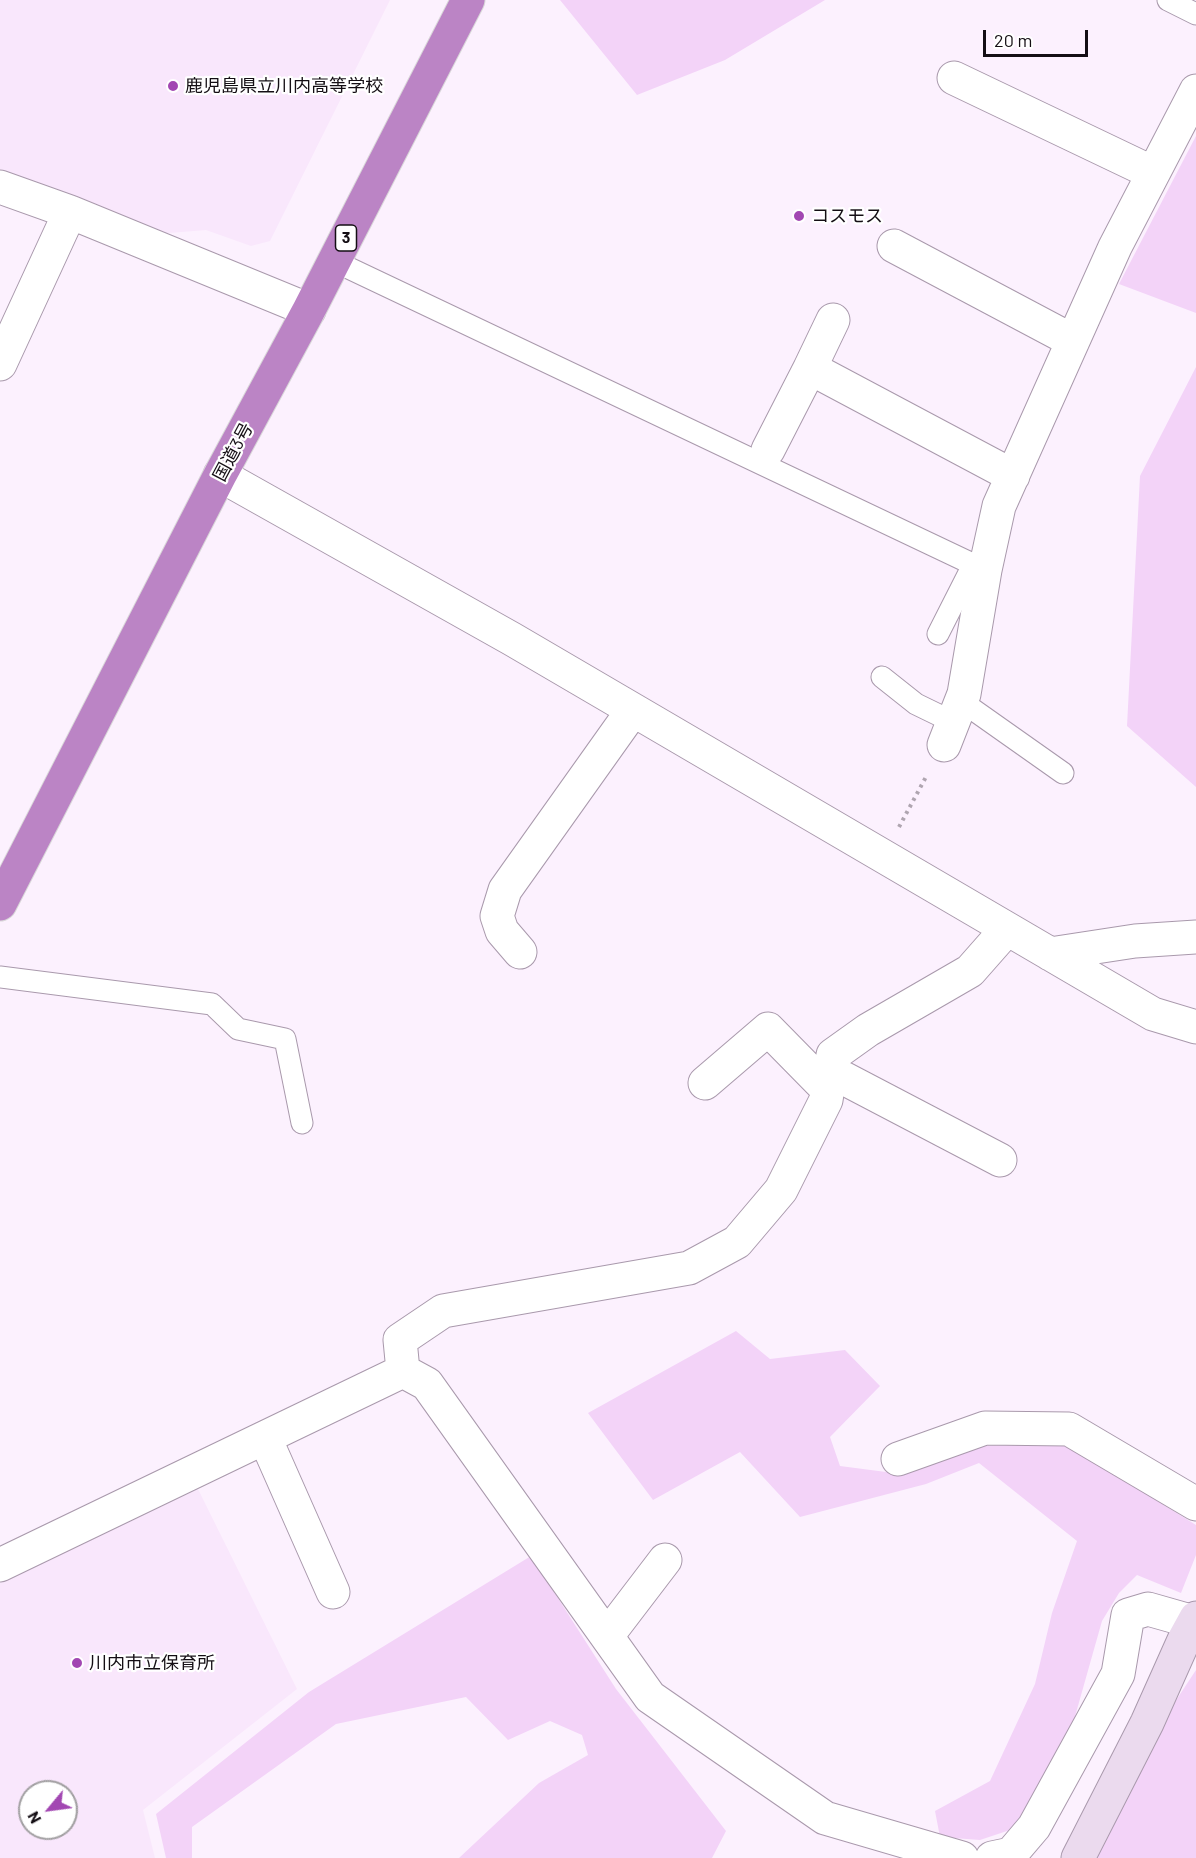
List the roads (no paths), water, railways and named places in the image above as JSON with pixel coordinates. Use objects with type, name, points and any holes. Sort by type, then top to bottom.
[{"type":"highway","name":"国道3号","points":[[0,904],[220,475],[309,310],[468,0]]},
{"type":"street","points":[[954,78],[1153,173]]},
{"type":"street","points":[[953,723],[964,694],[979,568],[999,506],[1115,247],[1196,91]]},
{"type":"street","points":[[0,187],[70,212],[309,310]]},
{"type":"street","points":[[0,364],[70,212]]},
{"type":"street","points":[[894,246],[1073,340]]},
{"type":"street","points":[[768,450],[833,320]]},
{"type":"street","points":[[810,368],[1013,476]]},
{"type":"street","points":[[220,475],[512,639],[1153,1014],[1196,1027]]},
{"type":"street","points":[[520,952],[502,931],[497,916],[505,890],[633,710]]},
{"type":"street","points":[[404,1371],[400,1340],[443,1311],[689,1268],[737,1242],[781,1190],[826,1100],[833,1055],[868,1030],[970,971],[1007,929]]},
{"type":"street","points":[[1050,954],[1135,941],[1196,937]]},
{"type":"street","points":[[705,1083],[768,1029],[829,1080],[1000,1161]]},
{"type":"street","points":[[0,1564],[404,1371]]},
{"type":"street","points":[[404,1371],[427,1384],[650,1696],[825,1818],[962,1858]]},
{"type":"street","points":[[898,1459],[985,1428],[1070,1429],[1196,1504]]},
{"type":"street","points":[[265,1438],[333,1592]]},
{"type":"street","points":[[607,1636],[665,1560]]},
{"type":"street","points":[[992,1858],[1011,1854],[1034,1827],[1118,1674],[1128,1615],[1148,1609],[1195,1620],[1147,1722],[1078,1858]]},
{"type":"lane","points":[[1168,0],[1196,14]]},
{"type":"lane","points":[[334,261],[979,568],[938,634]]},
{"type":"lane","points":[[882,677],[916,705],[1063,773]]},
{"type":"lane","points":[[0,977],[213,1004],[238,1029],[285,1039],[302,1123]]},
{"type":"place","name":"鹿児島県立川内高等学校","points":[[173,86]]},
{"type":"place","name":"コスモス","points":[[799,216]]},
{"type":"place","name":"川内市立保育所","points":[[77,1663]]}]
